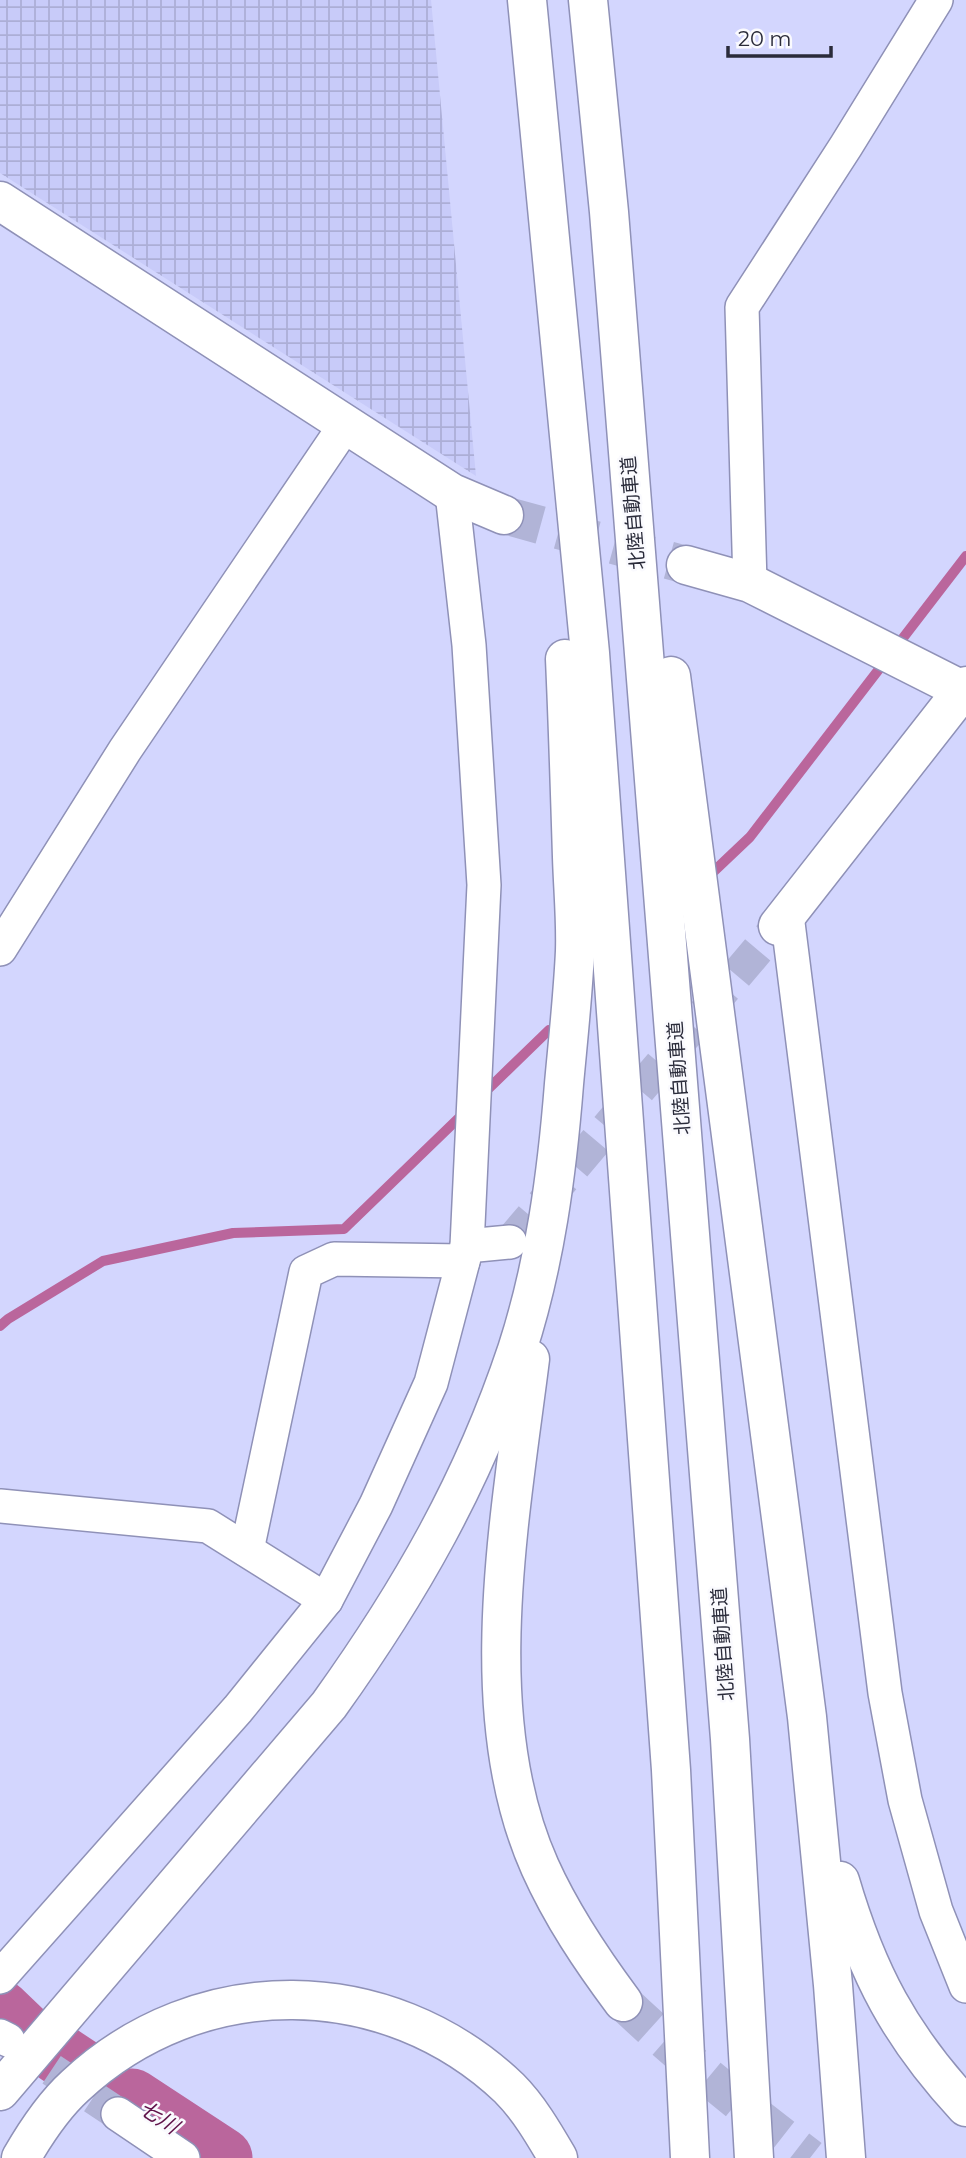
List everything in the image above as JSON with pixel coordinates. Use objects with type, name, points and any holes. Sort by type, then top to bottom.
[{"type":"main road","points":[[527,0],[592,680],[670,1756],[690,2158]]},
{"type":"main road","name":"北陸自動車道","points":[[588,0],[609,212],[730,1739],[754,2158]]},
{"type":"main road","points":[[541,141],[568,729],[575,950],[560,1133],[507,1548],[501,1622],[502,1694],[509,1757],[518,1797],[539,1864],[565,1917],[591,1959],[624,2002]]},
{"type":"main road","points":[[0,201],[452,493],[504,515]]},
{"type":"main road","points":[[609,212],[807,1717],[833,1985],[846,2158]]},
{"type":"main road","points":[[686,565],[750,583],[965,689],[783,920]]},
{"type":"main road","points":[[0,2091],[329,1705],[377,1638],[420,1569],[448,1516],[492,1419],[518,1348],[548,1220]]},
{"type":"main road","points":[[807,1717],[820,1798],[855,1931],[880,1991],[911,2040],[966,2107]]},
{"type":"main road","points":[[21,2158],[38,2129],[74,2087],[117,2052],[158,2029],[201,2014],[244,2003],[293,1999],[341,2003],[388,2014],[434,2034],[473,2057],[511,2090],[542,2130],[558,2158]]},
{"type":"street","points":[[750,583],[742,307],[936,0]]},
{"type":"street","points":[[0,948],[125,750],[346,424]]},
{"type":"street","points":[[0,1977],[238,1709],[326,1600],[376,1505],[431,1383],[465,1253],[484,885],[469,645],[452,493]]},
{"type":"street","points":[[783,920],[884,1693],[905,1800],[936,1911],[966,1986]]},
{"type":"street","points":[[247,1550],[306,1272],[334,1259],[465,1253],[510,1242]]},
{"type":"street","points":[[0,1506],[208,1526],[326,1600]]},
{"type":"street","points":[[118,2114],[183,2158]]},
{"type":"shaded area","points":[[0,0],[431,0],[476,476],[0,173]]},
{"type":"waterway","points":[[711,874],[750,837],[966,556]]},
{"type":"waterway","points":[[482,1095],[549,1030]]},
{"type":"waterway","points":[[0,1326],[103,1261],[233,1233],[344,1229],[466,1111]]},
{"type":"waterway","name":"七川","points":[[0,2010],[23,2032]]},
{"type":"waterway","name":"七川","points":[[57,2053],[81,2069]]},
{"type":"waterway","name":"七川","points":[[132,2099],[222,2158]]},
{"type":"tunnel","points":[[504,515],[686,565]]},
{"type":"tunnel","points":[[510,1242],[778,926]]},
{"type":"tunnel","points":[[623,2002],[714,2082],[810,2158]]},
{"type":"tunnel","points":[[10,2042],[118,2114]]}]
